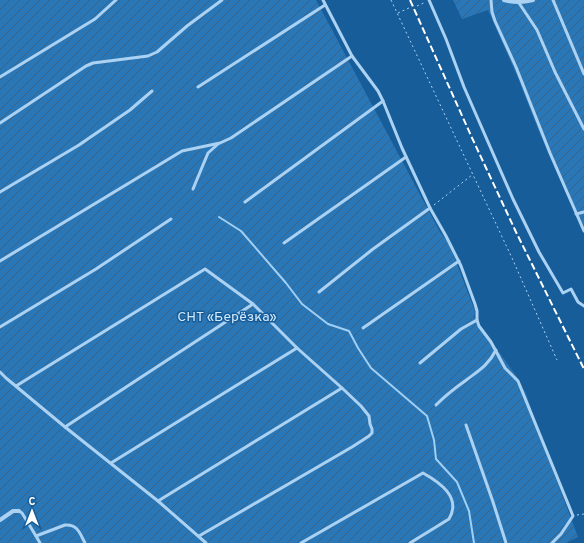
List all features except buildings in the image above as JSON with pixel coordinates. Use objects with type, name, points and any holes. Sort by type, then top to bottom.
[{"type":"street","points":[[504,0],[519,3],[533,0]]},
{"type":"street","points":[[0,520],[13,511],[19,511]]},
{"type":"lane","points":[[109,0],[112,4]]},
{"type":"lane","points":[[0,77],[95,19],[116,0]]},
{"type":"lane","points":[[0,123],[86,66],[93,63],[148,56],[157,52],[187,26],[222,0]]},
{"type":"lane","points":[[323,0],[352,56],[378,91],[383,101],[406,157],[430,208],[459,261],[475,304],[479,326],[496,350],[505,368],[518,381],[573,516],[561,534],[552,543]]},
{"type":"lane","points":[[429,0],[446,39],[464,87],[513,199],[539,252],[563,293],[571,289],[578,302],[584,306]]},
{"type":"lane","points":[[491,0],[492,12],[495,21],[516,67],[550,153],[584,231]]},
{"type":"lane","points":[[553,0],[584,74]]},
{"type":"lane","points":[[519,3],[538,30],[556,72],[584,129]]},
{"type":"lane","points":[[198,86],[325,5]]},
{"type":"lane","points":[[0,261],[182,151],[218,144],[231,138],[352,56]]},
{"type":"lane","points":[[0,192],[79,145],[130,110],[152,92]]},
{"type":"lane","points":[[245,202],[383,101]]},
{"type":"lane","points":[[193,189],[208,154],[218,144]]},
{"type":"lane","points":[[284,243],[406,157]]},
{"type":"lane","points":[[319,292],[373,249],[430,208]]},
{"type":"lane","points":[[576,214],[584,212]]},
{"type":"lane","points":[[0,327],[96,269],[171,218]]},
{"type":"lane","points":[[363,328],[459,261]]},
{"type":"lane","points":[[16,386],[205,269],[253,304],[297,348],[361,406],[369,416],[372,433],[352,447],[198,536]]},
{"type":"lane","points":[[65,427],[253,304]]},
{"type":"lane","points":[[420,363],[461,329],[477,320]]},
{"type":"lane","points":[[111,464],[297,348]]},
{"type":"lane","points":[[436,405],[484,367],[492,358],[496,350]]},
{"type":"lane","points":[[0,372],[65,427],[158,501],[206,543]]},
{"type":"lane","points":[[158,501],[342,388]]},
{"type":"lane","points":[[466,425],[506,543]]},
{"type":"lane","points":[[301,543],[423,472],[443,487],[450,496],[453,505],[453,513],[449,519],[410,543]]},
{"type":"lane","points":[[19,511],[22,513],[40,543]]},
{"type":"lane","points":[[36,536],[65,525],[70,525],[77,529],[85,543]]},
{"type":"path","points":[[391,0],[516,266],[557,360]]},
{"type":"path","points":[[417,6],[429,0]]},
{"type":"path","points":[[398,13],[412,7]]},
{"type":"path","points":[[430,208],[472,174]]},
{"type":"path","points":[[573,516],[584,514]]},
{"type":"green space","name":"СНТ «Берёзка»","points":[[0,0],[316,0],[440,232],[449,243],[475,311],[474,317],[517,377],[526,394],[578,537],[566,543],[0,543]]},
{"type":"green space","points":[[453,0],[584,0],[584,226],[568,198],[488,10],[462,19]]},
{"type":"waterway","points":[[219,217],[241,231],[302,304],[328,324],[349,331],[371,368],[427,416],[434,440],[436,459],[457,482],[469,511],[474,543]]},
{"type":"railway","points":[[410,0],[516,232],[584,369]]}]
